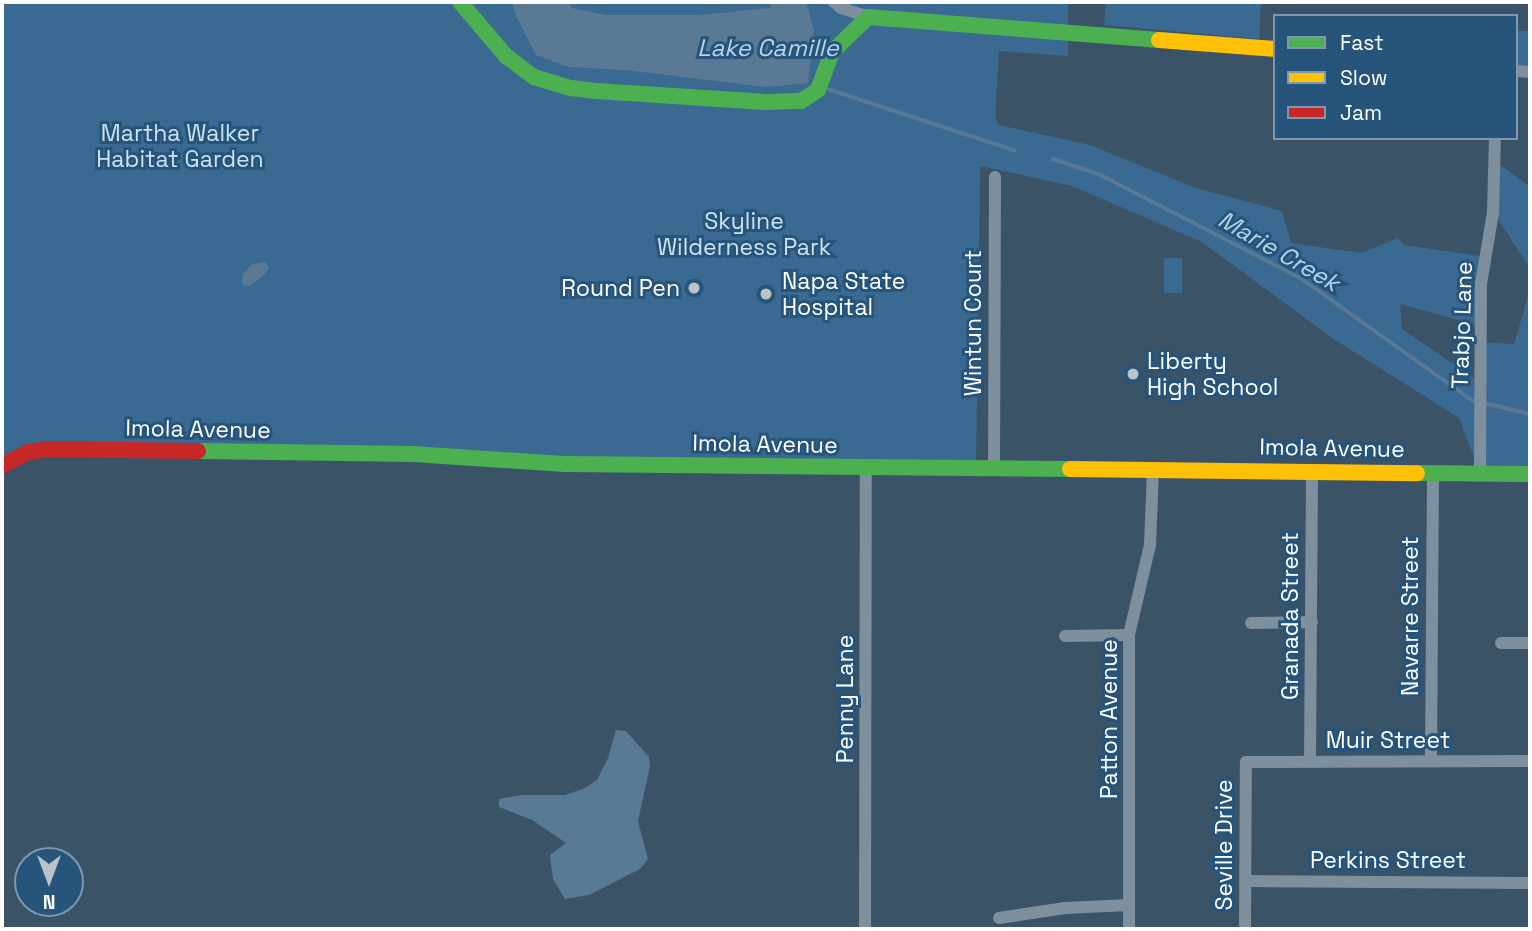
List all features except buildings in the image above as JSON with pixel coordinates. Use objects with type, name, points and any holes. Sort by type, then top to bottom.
[{"type":"street","points":[[460,2],[506,57],[518,68],[534,76],[584,89],[767,103],[801,101],[818,90],[832,52],[868,17]]},
{"type":"street","points":[[834,2],[841,8],[868,17],[1273,49]]},
{"type":"street","name":"Trabjo Lane","points":[[1480,473],[1481,284],[1493,212],[1495,140]]},
{"type":"street","name":"Wintun Court","points":[[994,469],[995,177]]},
{"type":"street","name":"Imola Avenue","points":[[3,466],[21,454],[47,449],[413,454],[565,464],[1530,474]]},
{"type":"street","name":"Penny Lane","points":[[865,929],[866,468]]},
{"type":"street","name":"Patton Avenue","points":[[1129,929],[1129,635],[1150,545],[1153,470]]},
{"type":"street","name":"Granada Street","points":[[1310,761],[1312,471]]},
{"type":"street","name":"Navarre Street","points":[[1431,761],[1433,472]]},
{"type":"street","points":[[1251,623],[1311,622]]},
{"type":"street","points":[[1065,636],[1129,635]]},
{"type":"street","points":[[1501,643],[1530,643]]},
{"type":"street","name":"Muir Street","points":[[1246,762],[1530,761]]},
{"type":"street","name":"Seville Drive","points":[[1245,929],[1246,762]]},
{"type":"street","name":"Perkins Street","points":[[1245,881],[1530,883]]},
{"type":"street","points":[[999,918],[1065,908],[1129,905]]},
{"type":"green space","name":"Skyline Wilderness Park","points":[[2,2],[1068,2],[1068,56],[999,51],[995,117],[999,125],[1090,145],[1196,188],[1282,211],[1291,243],[1361,253],[1398,238],[1404,245],[1486,257],[1480,326],[1400,304],[1402,329],[1480,382],[1480,342],[1514,344],[1530,290],[1530,474],[1480,473],[1459,418],[1332,338],[1202,242],[1072,186],[980,166],[976,469],[48,449],[2,465]]},
{"type":"green space","points":[[1106,2],[1261,3],[1259,39],[1104,25]]},
{"type":"green space","points":[[1518,31],[1530,31],[1530,72],[1518,71]]},
{"type":"green space","points":[[1495,161],[1530,187],[1530,268],[1493,212]]},
{"type":"green space","points":[[1164,258],[1182,258],[1182,293],[1164,293]]},
{"type":"water","name":"Lake Camille","points":[[512,2],[569,2],[572,8],[605,15],[699,15],[770,8],[772,2],[806,2],[814,30],[808,83],[767,87],[625,70],[568,67],[536,55],[516,16]]},
{"type":"water","points":[[265,262],[269,267],[264,275],[250,286],[242,285],[243,274],[252,264]]},
{"type":"water","points":[[616,730],[626,731],[649,757],[650,766],[638,821],[648,859],[640,869],[589,895],[565,899],[553,879],[550,855],[566,843],[532,820],[499,807],[499,799],[522,795],[565,795],[585,788],[597,780],[608,758]]},
{"type":"waterway","name":"Marie Creek","points":[[828,89],[1014,150]]},
{"type":"waterway","name":"Marie Creek","points":[[1053,159],[1099,174],[1302,279],[1473,401]]},
{"type":"waterway","name":"Marie Creek","points":[[1488,404],[1530,414]]},
{"type":"traffic: fast","points":[[460,2],[506,56],[534,77],[571,88],[596,91],[767,102],[801,101],[818,90],[832,52],[868,17],[1159,40]]},
{"type":"traffic: fast","points":[[198,451],[413,454],[565,464],[1070,469]]},
{"type":"traffic: fast","points":[[1417,473],[1530,474]]},
{"type":"traffic: slow","points":[[1159,40],[1273,49]]},
{"type":"traffic: slow","points":[[1070,469],[1417,473]]},
{"type":"traffic: jam","points":[[3,465],[29,452],[47,449],[198,451]]},
{"type":"place","name":"Round Pen","points":[[694,288]]},
{"type":"place","name":"Napa State Hospital","points":[[766,294]]},
{"type":"place","name":"Liberty High School","points":[[1133,374]]},
{"type":"park label","name":"Martha Walker Habitat Garden","points":[[180,146]]}]
